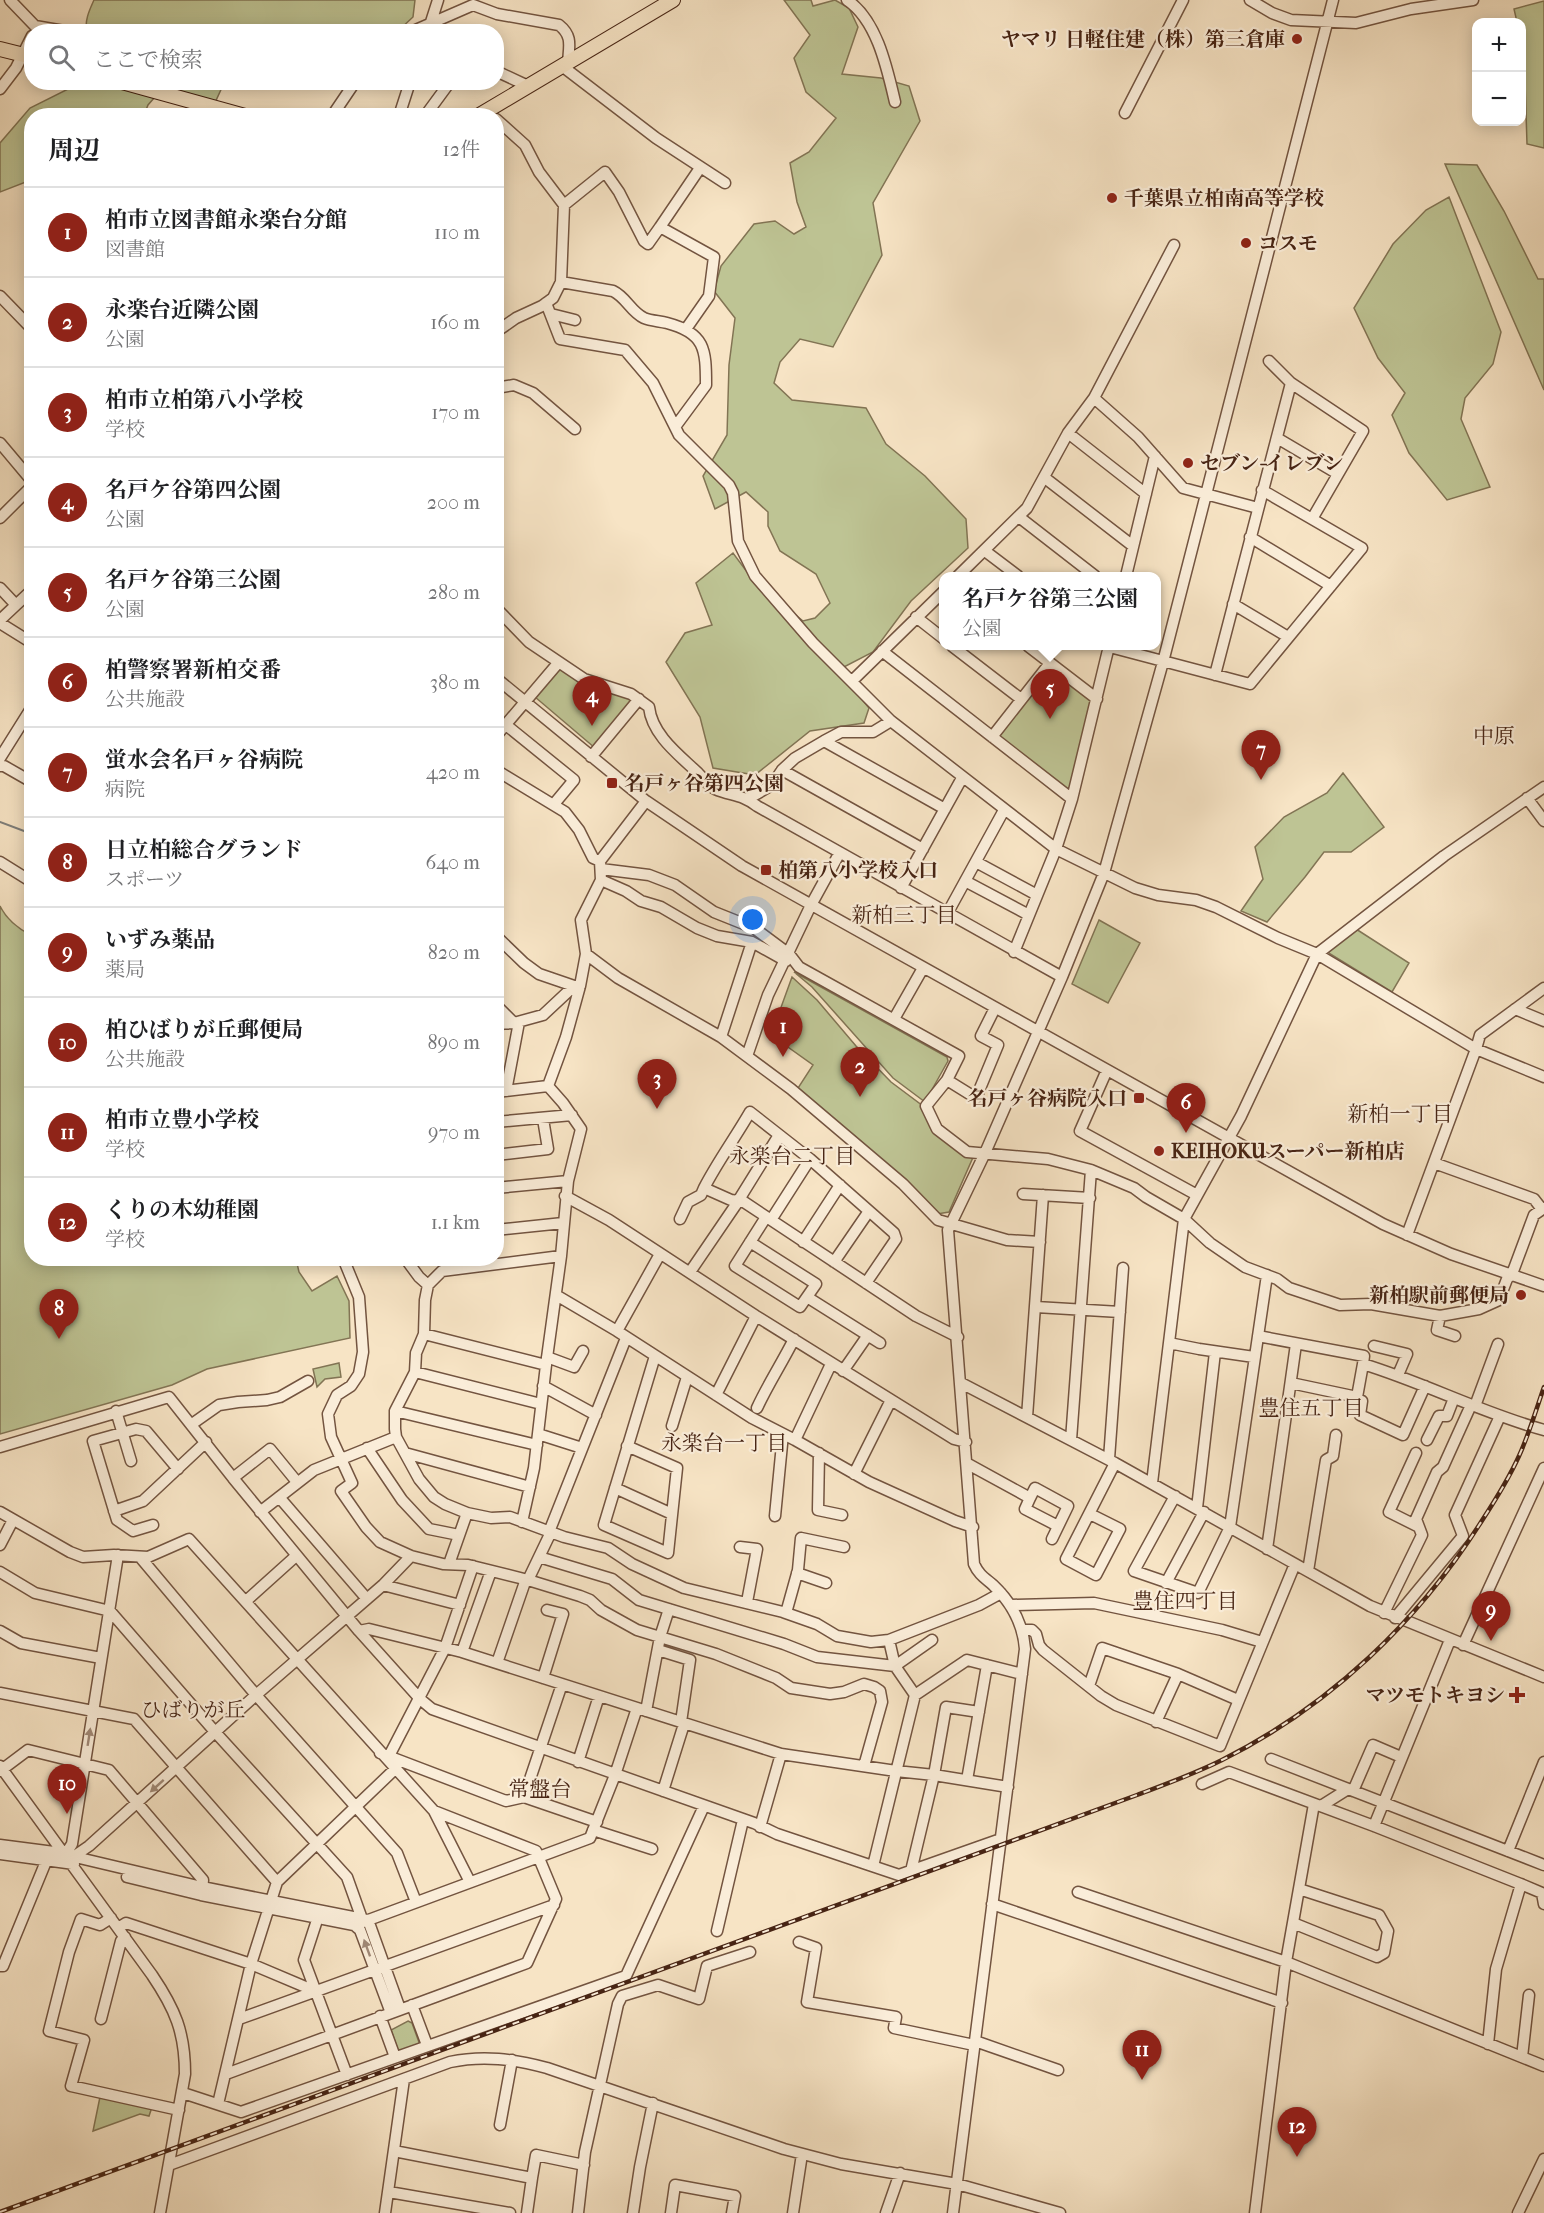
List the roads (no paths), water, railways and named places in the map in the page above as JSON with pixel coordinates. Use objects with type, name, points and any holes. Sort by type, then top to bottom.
[{"type":"main road","points":[[498,108],[528,86],[674,0]]},
{"type":"main road","points":[[0,49],[24,55]]},
{"type":"main road","points":[[151,90],[216,108]]},
{"type":"street","points":[[10,0],[28,24]]},
{"type":"street","points":[[430,24],[438,0]]},
{"type":"street","points":[[847,0],[866,17],[886,63],[895,102]]},
{"type":"street","points":[[1125,113],[1183,0]]},
{"type":"street","points":[[1251,0],[1281,17],[1328,23],[1356,23],[1435,3],[1473,0]]},
{"type":"street","points":[[953,2213],[1025,1648],[1024,1630],[1012,1605],[978,1574],[974,1564],[962,1383],[948,1234],[950,1224],[965,1199],[1062,977],[1104,873],[1163,662],[1334,0]]},
{"type":"street","points":[[434,24],[473,3],[497,14],[559,25],[566,30],[569,37],[565,64],[644,130],[725,183]]},
{"type":"street","points":[[0,89],[24,61]]},
{"type":"street","points":[[504,75],[528,86]]},
{"type":"street","points":[[337,108],[350,90]]},
{"type":"street","points":[[402,108],[407,90]]},
{"type":"street","points":[[431,108],[444,90]]},
{"type":"street","points":[[504,128],[525,145],[539,172],[564,205],[561,282],[553,298],[504,326]]},
{"type":"street","points":[[564,205],[605,172],[619,192],[644,241],[648,244],[700,168]]},
{"type":"street","points":[[660,227],[714,257],[709,296],[686,329]]},
{"type":"street","points":[[962,572],[1019,517],[1045,478],[1068,433],[1094,398],[1174,245]]},
{"type":"street","points":[[561,282],[613,291],[645,318],[686,329],[699,338],[705,355],[706,385],[675,427]]},
{"type":"street","points":[[0,296],[24,321]]},
{"type":"street","points":[[546,303],[560,339],[625,350],[653,383],[679,435],[729,485],[733,493],[738,541],[755,576],[813,643],[853,680],[891,721],[962,778],[1056,849],[1146,891],[1196,900],[1216,907],[1278,938],[1317,954],[1476,1049],[1544,1077]]},
{"type":"street","points":[[551,314],[575,320]]},
{"type":"street","points":[[1269,361],[1291,383],[1363,431],[1312,519]]},
{"type":"street","points":[[1215,675],[1291,383]]},
{"type":"street","points":[[504,387],[514,385],[533,393],[575,429]]},
{"type":"street","points":[[1094,398],[1126,425],[1183,488],[1258,508]]},
{"type":"street","points":[[1068,433],[1146,494]]},
{"type":"street","points":[[1277,438],[1338,474]]},
{"type":"street","points":[[0,443],[24,472]]},
{"type":"street","points":[[1127,572],[1155,456]]},
{"type":"street","points":[[1045,478],[1133,546]]},
{"type":"street","points":[[1122,650],[1251,684],[1362,548],[1262,490]]},
{"type":"street","points":[[2,511],[24,493]]},
{"type":"street","points":[[1019,517],[1090,572]]},
{"type":"street","points":[[1250,537],[1331,586]]},
{"type":"street","points":[[985,551],[1013,572]]},
{"type":"street","points":[[0,588],[16,605]]},
{"type":"street","points":[[853,680],[939,596]]},
{"type":"street","points":[[24,599],[0,622],[24,638]]},
{"type":"street","points":[[1233,604],[1288,637]]},
{"type":"street","points":[[504,617],[529,642],[584,679],[631,694],[649,707],[650,717],[672,749],[713,789],[748,799],[839,854],[1062,977]]},
{"type":"street","points":[[916,617],[939,635]]},
{"type":"street","points":[[958,650],[1021,699]]},
{"type":"street","points":[[1034,650],[1097,699]]},
{"type":"street","points":[[1014,952],[1056,849],[1072,799],[1107,650]]},
{"type":"street","points":[[882,651],[1072,799]]},
{"type":"street","points":[[554,804],[574,780],[506,725],[559,662]]},
{"type":"street","points":[[992,737],[1050,663]]},
{"type":"street","points":[[504,684],[646,801],[742,866],[1359,1212],[1451,1254],[1544,1286]]},
{"type":"street","points":[[591,757],[639,699]]},
{"type":"street","points":[[0,758],[24,720]]},
{"type":"street","points":[[748,799],[772,785],[782,770],[795,758],[824,741],[841,732],[873,732],[891,721]]},
{"type":"street","points":[[824,741],[945,809]]},
{"type":"street","points":[[0,766],[24,777]]},
{"type":"street","points":[[782,770],[922,849]]},
{"type":"street","points":[[504,775],[565,812],[579,830],[600,870],[641,901],[661,907],[697,928],[717,936],[752,942],[787,958]]},
{"type":"street","points":[[901,888],[962,778]]},
{"type":"street","points":[[1152,1483],[1184,1219],[1241,1116],[1317,954],[1444,856],[1544,787]]},
{"type":"street","points":[[1527,798],[1544,821]]},
{"type":"street","points":[[548,1086],[566,1037],[586,954],[581,920],[600,870],[646,801]]},
{"type":"street","points":[[947,914],[1005,810]]},
{"type":"street","points":[[747,1056],[768,995],[811,905],[839,854]]},
{"type":"street","points":[[0,862],[24,877]]},
{"type":"street","points":[[976,862],[1037,895]]},
{"type":"street","points":[[600,870],[649,875],[675,885],[714,912],[754,928],[799,967],[959,1056],[947,1080],[927,1106],[937,1130],[967,1152],[1048,1159],[1091,1170],[1134,1188],[1184,1219],[1210,1243],[1245,1267],[1277,1279],[1289,1288],[1340,1305],[1371,1304],[1440,1316],[1479,1309],[1499,1300],[1507,1279],[1512,1274],[1534,1215],[1543,1208],[1534,1199],[1434,1163]]},
{"type":"street","points":[[965,881],[1029,915]]},
{"type":"street","points":[[721,1037],[752,942]]},
{"type":"street","points":[[504,944],[538,974],[577,986]]},
{"type":"street","points":[[586,954],[618,978],[721,1037],[747,1056],[828,1119],[903,1184],[938,1220],[1007,1240],[1040,1242]]},
{"type":"street","points":[[894,1019],[923,968]]},
{"type":"street","points":[[504,1024],[516,1023],[543,1015],[577,986]]},
{"type":"street","points":[[1407,1235],[1480,1035],[1544,988]]},
{"type":"street","points":[[947,1080],[976,1098],[998,1045],[981,1036],[995,1008]]},
{"type":"street","points":[[1515,1009],[1544,1021]]},
{"type":"street","points":[[504,1012],[516,1023]]},
{"type":"street","points":[[504,1078],[516,1023]]},
{"type":"street","points":[[1107,1070],[1080,1131],[1197,1195]]},
{"type":"street","points":[[504,1092],[548,1086]]},
{"type":"street","points":[[522,1522],[530,1487],[542,1404],[561,1256],[565,1196],[581,1129],[548,1086]]},
{"type":"street","points":[[680,1219],[688,1202],[701,1195],[722,1154],[732,1143],[750,1112],[810,1159],[894,1233],[896,1239],[866,1283]]},
{"type":"street","points":[[504,1121],[572,1115]]},
{"type":"street","points":[[504,1154],[548,1149],[543,1119]]},
{"type":"street","points":[[690,1272],[779,1135]]},
{"type":"street","points":[[750,1242],[816,1284],[800,1307],[735,1266],[750,1242],[810,1159]]},
{"type":"street","points":[[1071,1440],[1091,1170]]},
{"type":"street","points":[[504,1187],[568,1181]]},
{"type":"street","points":[[803,1242],[840,1185]]},
{"type":"street","points":[[704,1188],[744,1202],[916,1316],[958,1337]]},
{"type":"street","points":[[1023,1194],[1090,1198]]},
{"type":"street","points":[[1027,1417],[1043,1195]]},
{"type":"street","points":[[565,1196],[609,1220],[831,1364],[954,1439],[966,1442]]},
{"type":"street","points":[[834,1262],[869,1211]]},
{"type":"street","points":[[504,1229],[563,1223]]},
{"type":"street","points":[[497,1663],[527,1579],[550,1532],[596,1415],[622,1334],[660,1254]]},
{"type":"street","points":[[504,1263],[561,1256]]},
{"type":"street","points":[[346,1266],[359,1297],[363,1352],[359,1374],[351,1386],[337,1395],[328,1414],[331,1437],[352,1483],[341,1491],[366,1527],[380,1542],[411,1556],[449,1564],[473,1566],[527,1579],[590,1600],[615,1619],[637,1630],[748,1666],[776,1678],[791,1688],[830,1694],[844,1692],[864,1684],[874,1686],[880,1691],[882,1702],[864,1767]]},
{"type":"street","points":[[411,1266],[428,1285]]},
{"type":"street","points":[[482,1266],[442,1271],[428,1285],[424,1334],[416,1353],[415,1372],[395,1411],[396,1437],[405,1454],[419,1479],[434,1497],[445,1504],[467,1513],[491,1518],[510,1517],[550,1532],[608,1548],[632,1564],[684,1588],[786,1613],[817,1624],[837,1636],[871,1641],[889,1640],[980,1605],[1001,1593]]},
{"type":"street","points":[[1090,1514],[1120,1528],[1096,1575],[1066,1559],[1090,1514],[1112,1461],[1123,1268]]},
{"type":"street","points":[[1175,1496],[1134,1571],[1198,1593],[1230,1527],[1267,1275]]},
{"type":"street","points":[[556,1295],[622,1334],[752,1418],[854,1474],[945,1517],[973,1527]]},
{"type":"street","points":[[807,1297],[880,1343]]},
{"type":"street","points":[[1036,1307],[1120,1312]]},
{"type":"street","points":[[716,1395],[756,1316]]},
{"type":"street","points":[[1440,1316],[1437,1330],[1455,1335]]},
{"type":"street","points":[[424,1334],[574,1368],[583,1351]]},
{"type":"street","points":[[843,1371],[868,1335]]},
{"type":"street","points":[[1258,1336],[1364,1356],[1357,1397],[1291,1383]]},
{"type":"street","points":[[757,1408],[773,1374],[794,1339]]},
{"type":"street","points":[[1169,1342],[1215,1352],[1254,1357]]},
{"type":"street","points":[[1267,1549],[1296,1344]]},
{"type":"street","points":[[1384,1613],[1422,1535],[1416,1519],[1437,1472],[1443,1467],[1473,1406],[1498,1344]]},
{"type":"street","points":[[1374,1346],[1407,1354],[1398,1375]]},
{"type":"street","points":[[1166,1582],[1201,1510],[1215,1352]]},
{"type":"street","points":[[627,1446],[677,1468],[668,1553],[604,1525],[627,1446],[655,1356]]},
{"type":"street","points":[[795,1440],[831,1364]]},
{"type":"street","points":[[1364,1364],[1425,1386],[1438,1385],[1454,1398],[1544,1430]]},
{"type":"street","points":[[415,1372],[542,1404]]},
{"type":"street","points":[[672,1426],[687,1377]]},
{"type":"street","points":[[192,1424],[219,1405],[273,1398],[293,1391],[308,1381]]},
{"type":"street","points":[[962,1383],[1112,1461],[1384,1613],[1544,1677]]},
{"type":"street","points":[[543,1386],[596,1415]]},
{"type":"street","points":[[1362,1401],[1360,1415],[1403,1435],[1425,1386]]},
{"type":"street","points":[[0,1447],[169,1397],[347,1617],[420,1699],[432,1709],[899,1875],[1001,1839]]},
{"type":"street","points":[[1427,1440],[1439,1416],[1447,1416],[1454,1398]]},
{"type":"street","points":[[854,1474],[891,1400]]},
{"type":"street","points":[[116,1411],[131,1461]]},
{"type":"street","points":[[395,1411],[582,1448]]},
{"type":"street","points":[[1395,1618],[1463,1536],[1455,1515],[1500,1416]]},
{"type":"street","points":[[153,1525],[133,1531],[117,1520],[93,1441],[136,1429],[146,1431],[178,1469]]},
{"type":"street","points":[[775,1516],[783,1434]]},
{"type":"street","points":[[1308,1571],[1326,1460],[1334,1456],[1336,1435]]},
{"type":"street","points":[[260,1512],[314,1470],[396,1437]]},
{"type":"street","points":[[114,1511],[142,1501],[207,1442]]},
{"type":"street","points":[[367,1448],[402,1500],[429,1529],[459,1535]]},
{"type":"street","points":[[233,1478],[270,1449],[297,1482]]},
{"type":"street","points":[[819,1453],[818,1510],[842,1515]]},
{"type":"street","points":[[1416,1453],[1389,1512],[1419,1527]]},
{"type":"street","points":[[405,1454],[530,1487]]},
{"type":"street","points":[[968,1464],[1030,1498]]},
{"type":"street","points":[[1463,1645],[1544,1468]]},
{"type":"street","points":[[615,1488],[672,1514]]},
{"type":"street","points":[[1052,1539],[1068,1506],[1035,1488],[1025,1509],[1058,1526]]},
{"type":"street","points":[[279,1497],[367,1599]]},
{"type":"street","points":[[0,1512],[70,1552],[83,1557],[118,1555],[148,1557],[189,1539],[434,1811],[470,1882]]},
{"type":"street","points":[[449,1564],[467,1513]]},
{"type":"street","points":[[0,1545],[13,1520]]},
{"type":"street","points":[[786,1613],[797,1573],[801,1538],[844,1546]]},
{"type":"street","points":[[740,1547],[757,1549],[747,1602]]},
{"type":"street","points":[[70,1858],[101,1658],[111,1611],[118,1555]]},
{"type":"street","points":[[246,1600],[297,1556]]},
{"type":"street","points":[[0,1854],[47,1859],[70,1858],[89,1846],[256,1695],[383,1585],[411,1556]]},
{"type":"street","points":[[140,1557],[256,1695],[397,1852],[416,1902]]},
{"type":"street","points":[[539,1557],[599,1574],[612,1580],[639,1600],[784,1644],[817,1657],[895,1666],[932,1640]]},
{"type":"street","points":[[1024,1630],[1032,1630],[1036,1634],[1039,1645],[1054,1661],[1116,1705],[1220,1746],[1295,1564]]},
{"type":"street","points":[[385,1754],[420,1699],[445,1648],[473,1566]]},
{"type":"street","points":[[462,1652],[491,1571]]},
{"type":"street","points":[[0,1572],[35,1593],[111,1611],[216,1733],[347,1876],[361,1922],[360,1930],[380,1968],[390,2013],[395,2056]]},
{"type":"street","points":[[797,1573],[826,1583]]},
{"type":"street","points":[[383,1585],[460,1605]]},
{"type":"street","points":[[1012,1605],[1094,1603],[1222,1630],[1262,1642]]},
{"type":"street","points":[[0,1845],[70,1858],[202,1891],[361,1922],[590,1838],[641,1710],[669,1609]]},
{"type":"street","points":[[543,1678],[563,1614],[547,1610]]},
{"type":"street","points":[[359,1631],[369,1629],[462,1652],[781,1754],[1008,1787]]},
{"type":"street","points":[[0,1631],[21,1644],[101,1658]]},
{"type":"street","points":[[889,1640],[895,1666],[915,1695]]},
{"type":"street","points":[[1374,1826],[1450,1640]]},
{"type":"street","points":[[1089,1686],[1102,1648],[1178,1674],[1238,1700]]},
{"type":"street","points":[[658,1650],[690,1660],[682,1723],[663,1791]]},
{"type":"street","points":[[873,1866],[915,1695],[967,1660],[1022,1674]]},
{"type":"street","points":[[968,1780],[987,1665]]},
{"type":"street","points":[[1156,1722],[1178,1674]]},
{"type":"street","points":[[524,1797],[562,1684]]},
{"type":"street","points":[[0,1693],[134,1719],[277,1882]]},
{"type":"street","points":[[578,1762],[599,1696]]},
{"type":"street","points":[[911,1871],[934,1775],[946,1707],[979,1712]]},
{"type":"street","points":[[1318,1805],[1350,1790],[1373,1745],[1401,1757]]},
{"type":"street","points":[[160,2213],[183,2093],[185,2055],[179,2023],[165,1994],[70,1858],[1,1769],[28,1750],[109,1770],[203,1880],[202,1891]]},
{"type":"street","points":[[385,1754],[506,1801],[524,1797],[652,1849]]},
{"type":"street","points":[[760,1827],[781,1754]]},
{"type":"street","points":[[1271,1759],[1544,1865]]},
{"type":"street","points":[[1508,1851],[1544,1762]]},
{"type":"street","points":[[218,2104],[251,1964],[277,1882],[395,1769]]},
{"type":"street","points":[[1202,1784],[1229,1772],[1521,1884],[1542,1893],[1544,1904]]},
{"type":"street","points":[[1255,2213],[1286,1962],[1299,1889],[1318,1805]]},
{"type":"street","points":[[183,2093],[241,2112],[626,1976],[704,1806]]},
{"type":"street","points":[[226,2074],[527,1963],[556,1899],[537,1851],[434,1811]]},
{"type":"street","points":[[717,1931],[743,1820]]},
{"type":"street","points":[[0,1966],[3,1966],[47,1859]]},
{"type":"street","points":[[1488,2044],[1496,1969],[1521,1884]]},
{"type":"street","points":[[1293,1923],[1377,1957],[1384,1953],[1388,1930],[1379,1915],[1299,1889]]},
{"type":"street","points":[[1078,1892],[1286,1962],[1544,2066]]},
{"type":"street","points":[[992,1904],[1282,2004]]},
{"type":"street","points":[[239,2019],[554,1905]]},
{"type":"street","points":[[319,1914],[304,1960],[347,2075]]},
{"type":"street","points":[[111,1918],[100,1925],[81,1919],[69,1952],[49,2031],[84,2040],[71,2086],[179,2110]]},
{"type":"street","points":[[101,2019],[126,1923],[251,1964],[315,1991]]},
{"type":"street","points":[[799,1942],[816,1948],[807,2002],[896,2017],[894,2028],[974,2043],[1058,2070]]},
{"type":"street","points":[[578,2213],[584,2165],[600,2086],[618,2004],[622,1996],[658,1985],[699,1999],[707,1966],[750,1952]]},
{"type":"street","points":[[1522,2057],[1529,1995]]},
{"type":"street","points":[[412,2005],[427,2045]]},
{"type":"street","points":[[169,2165],[462,2059],[491,2058],[547,2068],[802,2154],[841,2164],[957,2184],[1060,2213]]},
{"type":"street","points":[[500,2125],[512,2060]]},
{"type":"street","points":[[385,2213],[404,2079]]},
{"type":"street","points":[[633,2213],[653,2103]]},
{"type":"street","points":[[394,2151],[532,2178]]},
{"type":"street","points":[[794,2213],[802,2154]]},
{"type":"street","points":[[527,2213],[536,2155],[584,2165]]},
{"type":"street","points":[[1518,2213],[1544,2159]]},
{"type":"street","points":[[886,2213],[900,2174]]},
{"type":"street","points":[[671,2213],[675,2185],[735,2196],[732,2213]]},
{"type":"street","points":[[389,2192],[510,2213]]},
{"type":"street","points":[[441,2213],[442,2201]]},
{"type":"waterway","points":[[0,822],[24,831]]},
{"type":"railway","points":[[0,2212],[1137,1795],[1222,1760],[1299,1714],[1369,1658],[1401,1626],[1458,1556],[1507,1480],[1523,1448],[1544,1387]]},
{"type":"place","name":"ヤマリ 日軽住建（株）第三倉庫","points":[[1297,39]]},
{"type":"place","name":"千葉県立柏南高等学校","points":[[1112,198]]},
{"type":"place","name":"コスモ","points":[[1246,243]]},
{"type":"place","name":"セブン-イレブン","points":[[1188,463]]},
{"type":"place","name":"名戸ケ谷第三公園","points":[[1050,719]]},
{"type":"place","name":"名戸ケ谷第四公園","points":[[592,726]]},
{"type":"place","name":"蛍水会名戸ヶ谷病院","points":[[1261,780]]},
{"type":"place","name":"名戸ヶ谷第四公園","points":[[612,783]]},
{"type":"place","name":"柏第八小学校入口","points":[[766,870]]},
{"type":"place","name":"柏市立図書館永楽台分館","points":[[783,1057]]},
{"type":"place","name":"永楽台近隣公園","points":[[860,1097]]},
{"type":"place","name":"名戸ヶ谷病院入口","points":[[1139,1098]]},
{"type":"place","name":"柏市立柏第八小学校","points":[[657,1109]]},
{"type":"place","name":"柏警察署新柏交番","points":[[1186,1133]]},
{"type":"place","name":"KEIHOKUスーパー新柏店","points":[[1159,1151]]},
{"type":"place","name":"新柏駅前郵便局","points":[[1521,1295]]},
{"type":"place","name":"日立柏総合グランド","points":[[59,1339]]},
{"type":"place","name":"いずみ薬品","points":[[1491,1641]]},
{"type":"place","name":"マツモトキヨシ","points":[[1517,1695]]},
{"type":"place","name":"柏ひばりが丘郵便局","points":[[67,1814]]},
{"type":"place","name":"柏市立豊小学校","points":[[1142,2080]]},
{"type":"place","name":"くりの木幼稚園","points":[[1297,2157]]},
{"type":"district","name":"中原","points":[[1494,736]]},
{"type":"district","name":"新柏三丁目","points":[[904,915]]},
{"type":"district","name":"新柏一丁目","points":[[1400,1114]]},
{"type":"district","name":"永楽台二丁目","points":[[792,1156]]},
{"type":"district","name":"豊住五丁目","points":[[1311,1408]]},
{"type":"district","name":"永楽台一丁目","points":[[724,1443]]},
{"type":"district","name":"豊住四丁目","points":[[1185,1601]]},
{"type":"district","name":"ひばりが丘","points":[[193,1710]]},
{"type":"district","name":"常盤台","points":[[540,1789]]}]
